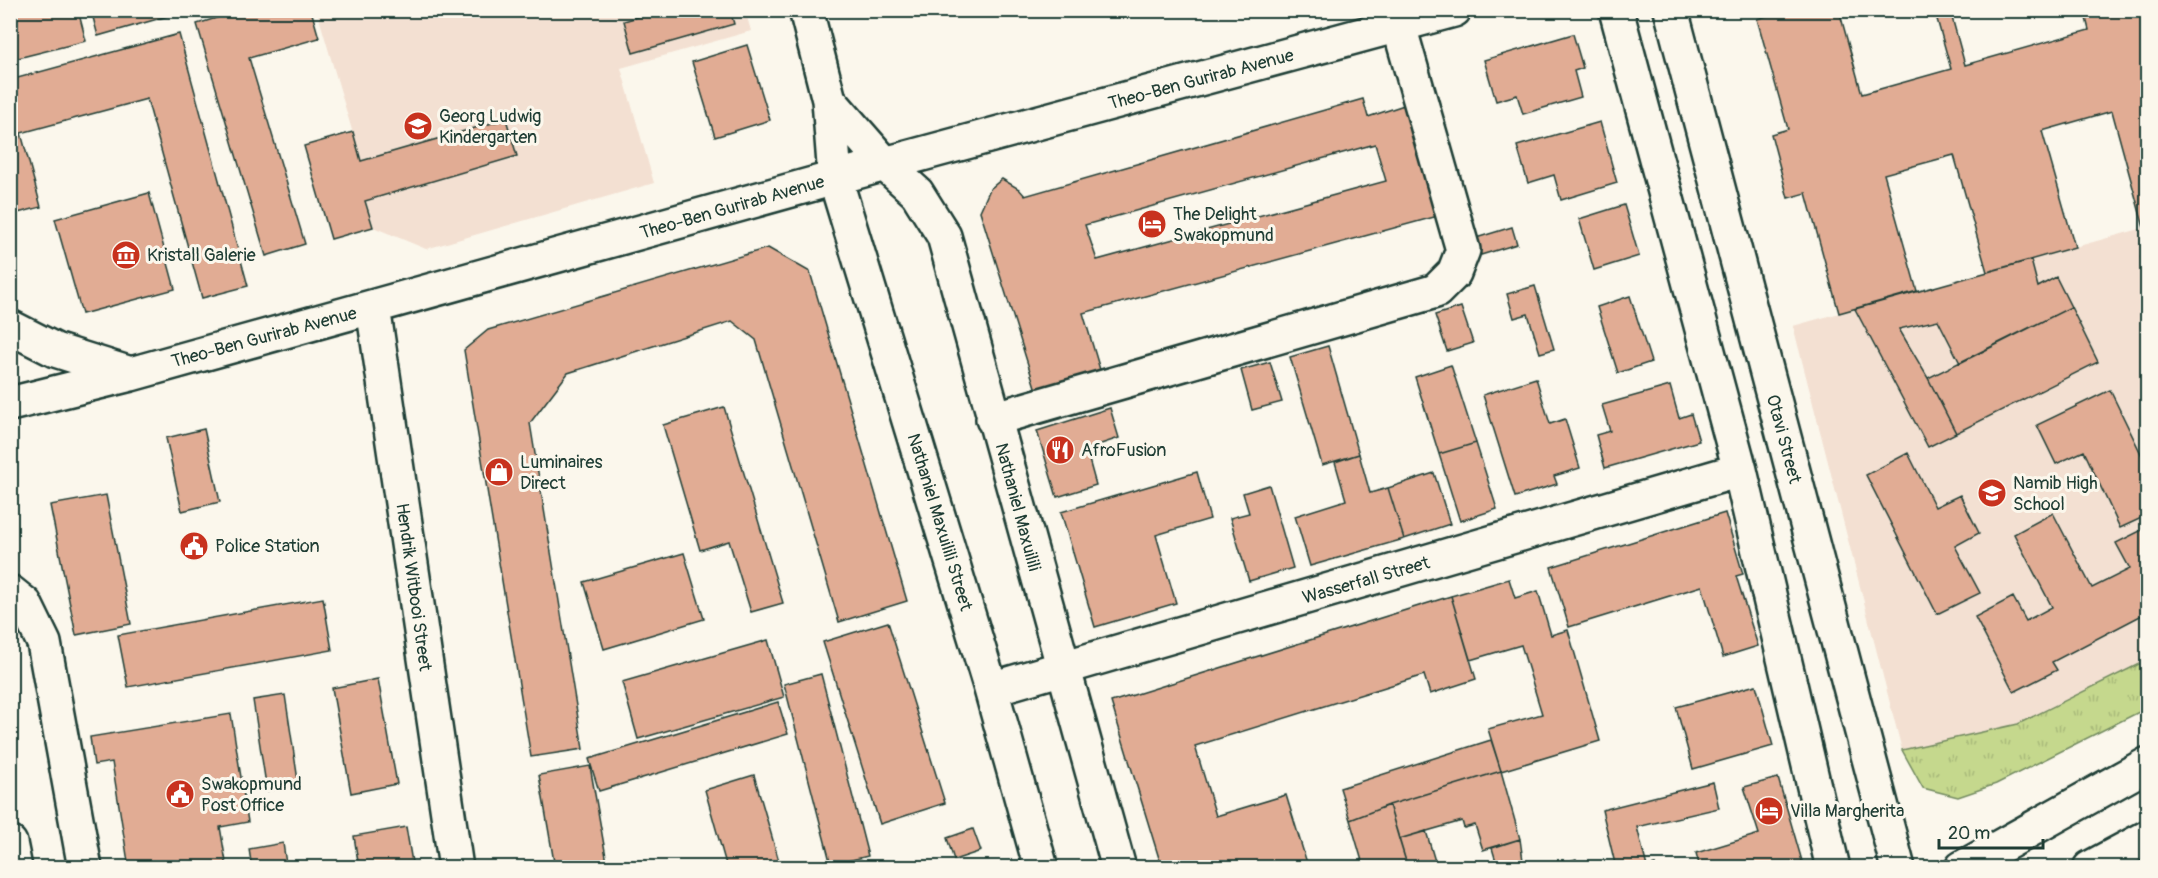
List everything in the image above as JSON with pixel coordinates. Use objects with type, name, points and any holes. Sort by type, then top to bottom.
[{"type":"street","name":"Nathaniel Maxuilili Street","points":[[806,10],[829,100],[835,178],[992,689],[1041,867]]},
{"type":"street","name":"Theo-Ben Gurirab Avenue","points":[[10,404],[131,374],[373,308],[885,164],[1454,10]]},
{"type":"street","points":[[1616,10],[1740,470],[1833,867]]},
{"type":"street","name":"Otavi Street","points":[[1671,10],[1898,867]]},
{"type":"street","points":[[993,419],[1436,291],[1454,273],[1463,250],[1399,26]]},
{"type":"street","name":"Nathaniel Maxuilili","points":[[829,100],[885,164],[917,193],[944,236],[1119,867]]},
{"type":"street","name":"Hendrik Witbooi Street","points":[[373,308],[456,867]]},
{"type":"street","points":[[10,327],[55,350],[131,374]]},
{"type":"street","name":"Wasserfall Street","points":[[992,689],[1740,470]]},
{"type":"street","points":[[10,592],[25,604],[44,643],[85,867]]},
{"type":"street","points":[[1962,867],[2148,764]]},
{"type":"street","points":[[2090,867],[2148,837]]},
{"type":"street","points":[[10,843],[15,867]]},
{"type":"shaded area","name":"Georg Ludwig Kindergarten","points":[[745,10],[751,31],[621,68],[654,183],[426,249],[373,227],[365,201],[517,156],[506,119],[361,161],[317,11]]},
{"type":"shaded area","name":"Namib High School","points":[[2147,227],[2147,660],[2018,724],[1902,750],[1793,326]]},
{"type":"green space","points":[[2147,660],[2147,708],[1996,784],[1958,797],[1923,788],[1902,750],[2018,724]]},
{"type":"building","points":[[10,10],[78,10],[86,41],[10,60]]},
{"type":"building","points":[[91,10],[189,10],[98,36]]},
{"type":"building","points":[[242,10],[311,10],[319,38],[249,58],[305,244],[266,256],[197,24]]},
{"type":"building","points":[[661,10],[730,10],[734,24],[633,53],[624,21]]},
{"type":"building","points":[[1786,10],[1839,10],[1862,94],[1951,69],[1935,12],[1919,17],[1917,10],[1950,10],[1965,65],[2089,30],[2084,10],[2148,10],[2148,227],[2144,228],[2112,111],[2042,131],[2075,247],[1987,272],[1954,155],[1884,174],[1917,291],[1839,313],[1806,193],[1788,198],[1771,134],[1788,129],[1757,19]]},
{"type":"building","points":[[179,34],[248,286],[202,298],[147,99],[21,133],[41,207],[10,215],[10,80]]},
{"type":"building","points":[[1573,34],[1583,68],[1574,71],[1581,97],[1523,114],[1517,95],[1496,101],[1484,60]]},
{"type":"building","points":[[747,45],[770,120],[715,137],[692,62]]},
{"type":"building","name":"The Delight Swakopmund","points":[[1363,99],[1368,117],[1404,105],[1438,216],[1083,313],[1104,383],[1040,403],[980,211],[990,189],[1002,179],[1019,189],[1025,196]],"holes":[[[1375,144],[1386,181],[1097,260],[1085,225]]]},
{"type":"building","points":[[506,119],[517,156],[365,201],[373,227],[331,239],[304,146],[353,132],[361,161]]},
{"type":"building","points":[[1600,122],[1617,183],[1561,200],[1554,175],[1528,183],[1517,146]]},
{"type":"building","points":[[149,193],[175,289],[82,314],[55,219]]},
{"type":"building","points":[[1624,205],[1639,256],[1594,270],[1579,219]]},
{"type":"building","points":[[1512,227],[1517,244],[1481,255],[1476,238]]},
{"type":"building","points":[[768,248],[810,272],[907,601],[839,622],[756,340],[732,321],[568,373],[530,423],[583,749],[531,757],[464,350],[488,330]]},
{"type":"building","points":[[2148,255],[2148,280],[2141,257]]},
{"type":"building","points":[[2031,260],[2038,287],[2056,277],[2071,307],[1960,363],[1938,320],[1899,329],[1928,378],[1956,433],[1928,447],[1855,309]]},
{"type":"building","points":[[1535,286],[1554,349],[1540,353],[1528,314],[1514,318],[1507,294]]},
{"type":"building","points":[[1630,296],[1651,362],[1618,373],[1597,307]]},
{"type":"building","points":[[1461,307],[1473,343],[1447,351],[1435,315]]},
{"type":"building","points":[[2071,307],[2098,362],[1956,433],[1928,378]]},
{"type":"building","points":[[1328,346],[1359,454],[1322,465],[1290,357]]},
{"type":"building","points":[[1270,362],[1282,402],[1252,410],[1241,370]]},
{"type":"building","points":[[1451,365],[1476,443],[1439,454],[1415,377]]},
{"type":"building","points":[[1536,378],[1550,424],[1565,419],[1580,468],[1554,476],[1557,484],[1515,497],[1483,395]]},
{"type":"building","points":[[1670,386],[1679,418],[1691,414],[1699,441],[1605,468],[1596,435],[1610,431],[1602,405]]},
{"type":"building","points":[[2110,390],[2148,468],[2148,515],[2120,528],[2084,451],[2056,464],[2037,425]]},
{"type":"building","points":[[724,407],[783,603],[751,612],[729,541],[700,550],[663,425]]},
{"type":"building","points":[[1110,408],[1119,438],[1086,449],[1096,485],[1057,497],[1037,431]]},
{"type":"building","points":[[204,429],[220,502],[182,511],[166,438]]},
{"type":"building","points":[[1476,443],[1497,509],[1460,521],[1439,454]]},
{"type":"building","points":[[1908,453],[1935,507],[1960,495],[1979,533],[1955,546],[1980,593],[1937,614],[1866,475]]},
{"type":"building","points":[[1359,454],[1370,493],[1388,488],[1404,539],[1310,566],[1295,516],[1346,500],[1335,462]]},
{"type":"building","points":[[1197,472],[1210,519],[1156,535],[1176,603],[1095,627],[1061,512]]},
{"type":"building","points":[[1434,473],[1450,524],[1404,539],[1388,488]]},
{"type":"building","points":[[1269,485],[1293,568],[1249,581],[1230,518],[1249,513],[1243,493]]},
{"type":"building","points":[[106,495],[131,624],[76,635],[50,505]]},
{"type":"building","points":[[1725,513],[1743,574],[1736,576],[1758,646],[1723,657],[1702,586],[1569,627],[1551,567]]},
{"type":"building","points":[[2053,513],[2092,588],[2130,569],[2116,543],[2148,527],[2148,612],[2052,662],[2057,670],[2014,692],[1975,617],[2013,597],[2026,621],[2052,607],[2014,534]]},
{"type":"building","points":[[684,553],[704,619],[604,649],[584,582]]},
{"type":"building","points":[[1509,579],[1515,598],[1538,591],[1551,635],[1568,630],[1600,741],[1501,771],[1488,729],[1542,714],[1521,645],[1470,660],[1451,596]]},
{"type":"building","points":[[1451,596],[1476,679],[1430,694],[1424,675],[1195,746],[1216,816],[1286,795],[1307,863],[1292,868],[1162,868],[1111,702]]},
{"type":"building","points":[[323,598],[332,650],[128,687],[118,635]]},
{"type":"building","points":[[888,622],[945,803],[880,824],[823,642]]},
{"type":"building","points":[[768,640],[784,697],[638,739],[622,682]]},
{"type":"building","points":[[821,674],[868,856],[831,865],[784,684]]},
{"type":"building","points":[[378,679],[397,784],[351,793],[332,688]]},
{"type":"building","points":[[1756,685],[1773,746],[1693,769],[1676,707]]},
{"type":"building","points":[[285,695],[299,787],[267,791],[253,700]]},
{"type":"building","points":[[778,702],[788,734],[599,791],[589,759]]},
{"type":"building","name":"Swakopmund Post Office","points":[[231,714],[248,822],[220,827],[227,868],[129,868],[112,762],[94,765],[90,737]]},
{"type":"building","points":[[1491,740],[1501,771],[1389,805],[1350,820],[1340,788]]},
{"type":"building","points":[[590,766],[608,868],[555,868],[539,775]]},
{"type":"building","points":[[1501,771],[1520,839],[1483,850],[1475,825],[1464,828],[1462,821],[1399,839],[1389,805]]},
{"type":"building","points":[[754,775],[781,868],[727,868],[705,790]]},
{"type":"building","name":"Villa Margherita","points":[[1778,778],[1804,868],[1700,868],[1696,853],[1759,834],[1744,787]]},
{"type":"building","points":[[1713,782],[1719,808],[1637,827],[1647,867],[1655,865],[1656,868],[1616,868],[1602,810]]},
{"type":"building","points":[[1389,805],[1408,868],[1364,868],[1350,820]]},
{"type":"building","points":[[406,827],[413,868],[359,868],[354,836]]},
{"type":"building","points":[[973,829],[981,851],[954,860],[947,838]]},
{"type":"building","points":[[1426,831],[1437,868],[1408,868],[1399,839]]},
{"type":"building","points":[[1520,839],[1524,868],[1498,868],[1492,848]]},
{"type":"building","name":"Swakopmund Post Office","points":[[283,843],[286,864],[270,868],[252,868],[249,849]]},
{"type":"building","points":[[1576,859],[1579,868],[1551,867]]},
{"type":"place","name":"Georg Ludwig Kindergarten","points":[[418,126]]},
{"type":"place","name":"The Delight Swakopmund","points":[[1152,224]]},
{"type":"place","name":"Kristall Galerie","points":[[126,255]]},
{"type":"place","name":"AfroFusion","points":[[1060,450]]},
{"type":"place","name":"Luminaires Direct","points":[[499,472]]},
{"type":"place","name":"Namib High School","points":[[1992,493]]},
{"type":"place","name":"Police Station","points":[[194,546]]},
{"type":"place","name":"Swakopmund Post Office","points":[[180,794]]},
{"type":"place","name":"Villa Margherita","points":[[1769,811]]}]
